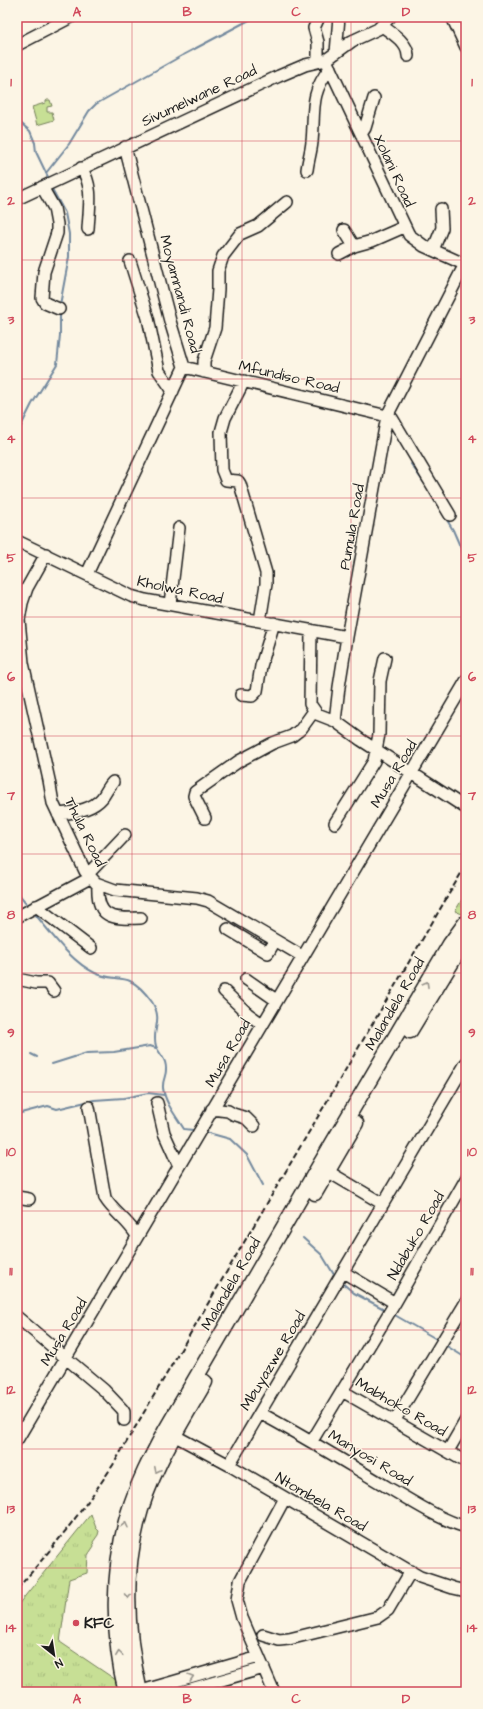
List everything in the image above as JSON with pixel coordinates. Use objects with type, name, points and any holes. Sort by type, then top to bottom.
[{"type":"main road","name":"Malandela Road","points":[[136,1692],[129,1631],[128,1595],[131,1559],[137,1524],[170,1433],[450,944],[466,922]]},
{"type":"main road","name":"Malandela Road","points":[[323,1168],[466,939]]},
{"type":"street","points":[[17,44],[71,17]]},
{"type":"street","points":[[307,170],[312,142],[313,107],[325,63],[314,28],[319,17]]},
{"type":"street","points":[[336,53],[339,17]]},
{"type":"street","name":"Sivumelwane Road","points":[[17,199],[80,168],[279,76],[325,63],[352,41],[382,26],[390,17]]},
{"type":"street","points":[[452,17],[463,34],[466,47]]},
{"type":"street","points":[[382,26],[397,37],[406,48],[408,56]]},
{"type":"street","name":"Xolani Road","points":[[325,63],[361,134],[408,234],[415,240],[433,250],[466,265]]},
{"type":"street","points":[[361,134],[365,128],[374,98]]},
{"type":"street","name":"Moyamnandi Road","points":[[87,574],[184,367],[170,321],[125,147]]},
{"type":"street","points":[[80,168],[86,175],[89,186],[88,229]]},
{"type":"street","points":[[42,187],[54,208],[57,224],[57,233],[44,272],[42,298],[46,303],[60,309]]},
{"type":"street","points":[[204,372],[204,361],[215,328],[218,271],[223,256],[240,234],[258,226],[287,202]]},
{"type":"street","points":[[433,250],[442,228],[441,209]]},
{"type":"street","points":[[339,254],[354,246],[372,241],[404,227]]},
{"type":"street","points":[[344,230],[354,246]]},
{"type":"street","points":[[130,261],[148,318],[159,371],[173,391]]},
{"type":"street","name":"Pumula Road","points":[[335,721],[338,687],[387,416],[466,265]]},
{"type":"street","name":"Mfundiso Road","points":[[184,367],[387,416]]},
{"type":"street","points":[[244,381],[225,418],[221,440],[222,470],[226,480],[238,481],[240,484],[266,573],[266,584],[260,621]]},
{"type":"street","points":[[387,416],[397,424],[450,515]]},
{"type":"street","points":[[170,604],[179,528]]},
{"type":"street","name":"Kholwa Road","points":[[17,541],[131,596],[145,600],[347,637]]},
{"type":"street","name":"Thula Road","points":[[46,554],[27,588],[22,603],[19,620],[22,663],[53,803],[92,879],[115,890],[190,897],[208,901],[302,956]]},
{"type":"street","points":[[241,695],[252,696],[257,691],[261,666],[274,623]]},
{"type":"street","points":[[311,630],[309,697],[310,704],[314,711],[317,714],[335,721],[466,808]]},
{"type":"street","points":[[335,823],[374,761],[379,734],[380,681],[384,658]]},
{"type":"street","name":"Musa Road","points":[[17,1440],[466,681]]},
{"type":"street","points":[[205,818],[194,796],[195,792],[232,765],[273,743],[292,736],[301,729],[314,711]]},
{"type":"street","points":[[58,814],[80,810],[96,802],[103,796],[113,782]]},
{"type":"street","points":[[125,835],[115,844],[98,866],[92,879],[98,903],[105,912],[112,917],[141,918]]},
{"type":"street","points":[[17,917],[36,906],[92,879]]},
{"type":"street","points":[[36,906],[91,948]]},
{"type":"street","points":[[228,929],[268,953],[275,941]]},
{"type":"street","points":[[246,978],[276,1000]]},
{"type":"street","points":[[17,979],[36,983],[48,983],[54,991]]},
{"type":"street","points":[[224,991],[248,1014],[262,1024]]},
{"type":"street","name":"Mbuyazwe Road","points":[[229,1465],[466,1063]]},
{"type":"street","points":[[157,1103],[164,1133],[179,1166]]},
{"type":"street","points":[[89,1107],[105,1198],[111,1206],[130,1224],[137,1236]]},
{"type":"street","points":[[212,1109],[228,1111],[232,1114],[246,1118],[254,1126]]},
{"type":"street","points":[[323,1168],[384,1204]]},
{"type":"street","name":"Ndabuko Road","points":[[312,1441],[466,1180]]},
{"type":"street","points":[[17,1197],[28,1199]]},
{"type":"street","points":[[340,1278],[391,1309]]},
{"type":"street","points":[[395,1420],[466,1302]]},
{"type":"street","points":[[17,1317],[104,1390],[124,1412],[124,1420]]},
{"type":"street","name":"Mabhoko Road","points":[[342,1391],[466,1462]]},
{"type":"street","name":"Manyosi Road","points":[[260,1413],[312,1441],[419,1505],[449,1521],[466,1527]]},
{"type":"street","points":[[448,1451],[466,1420]]},
{"type":"street","name":"Ntombela Road","points":[[170,1433],[229,1465],[411,1571],[438,1583],[466,1591]]},
{"type":"street","points":[[274,1692],[240,1613],[237,1592],[240,1581],[250,1561],[284,1498]]},
{"type":"street","points":[[263,1635],[279,1640],[289,1639],[378,1617],[388,1610],[411,1571]]},
{"type":"street","points":[[136,1692],[259,1657]]},
{"type":"street","points":[[180,1692],[264,1668]]},
{"type":"green space","points":[[47,100],[50,100],[52,106],[47,107],[47,112],[52,112],[54,120],[37,125],[32,107],[45,103]]},
{"type":"green space","points":[[466,893],[466,910],[462,914],[455,911]]},
{"type":"green space","points":[[91,1514],[96,1528],[99,1531],[93,1542],[94,1546],[88,1555],[87,1573],[69,1579],[60,1642],[116,1680],[117,1687],[113,1692],[17,1692],[17,1606]]},
{"type":"waterway","points":[[46,173],[69,144],[89,111],[96,104],[183,55],[255,17]]},
{"type":"waterway","points":[[17,120],[30,131],[35,143],[36,152],[48,177]]},
{"type":"waterway","points":[[52,189],[65,213],[69,234],[69,257],[60,305]]},
{"type":"waterway","points":[[17,434],[32,404],[57,364],[60,335],[60,311]]},
{"type":"waterway","points":[[411,464],[424,483]]},
{"type":"waterway","points":[[444,515],[453,530],[466,560]]},
{"type":"waterway","points":[[17,892],[27,904]]},
{"type":"waterway","points":[[35,914],[70,955],[78,962],[99,975],[127,980],[137,985],[152,1002],[157,1015],[155,1035],[156,1046],[166,1066],[166,1073],[163,1081],[164,1094],[171,1109],[184,1129],[193,1130]]},
{"type":"waterway","points":[[52,1064],[87,1053],[114,1052],[150,1046],[156,1048]]},
{"type":"waterway","points":[[31,1054],[37,1057]]},
{"type":"waterway","points":[[17,1114],[48,1106],[57,1109],[94,1100],[124,1098],[148,1093],[164,1095]]},
{"type":"waterway","points":[[205,1132],[230,1139],[247,1155],[263,1185]]},
{"type":"waterway","points":[[303,1238],[322,1255],[336,1278]]},
{"type":"waterway","points":[[341,1282],[354,1293],[386,1310]]},
{"type":"waterway","points":[[393,1314],[438,1340]]},
{"type":"waterway","points":[[445,1345],[466,1358]]},
{"type":"railway","points":[[17,1589],[43,1559],[91,1497],[113,1465],[466,865]]},
{"type":"place","name":"KFC","points":[[76,1623]]}]
